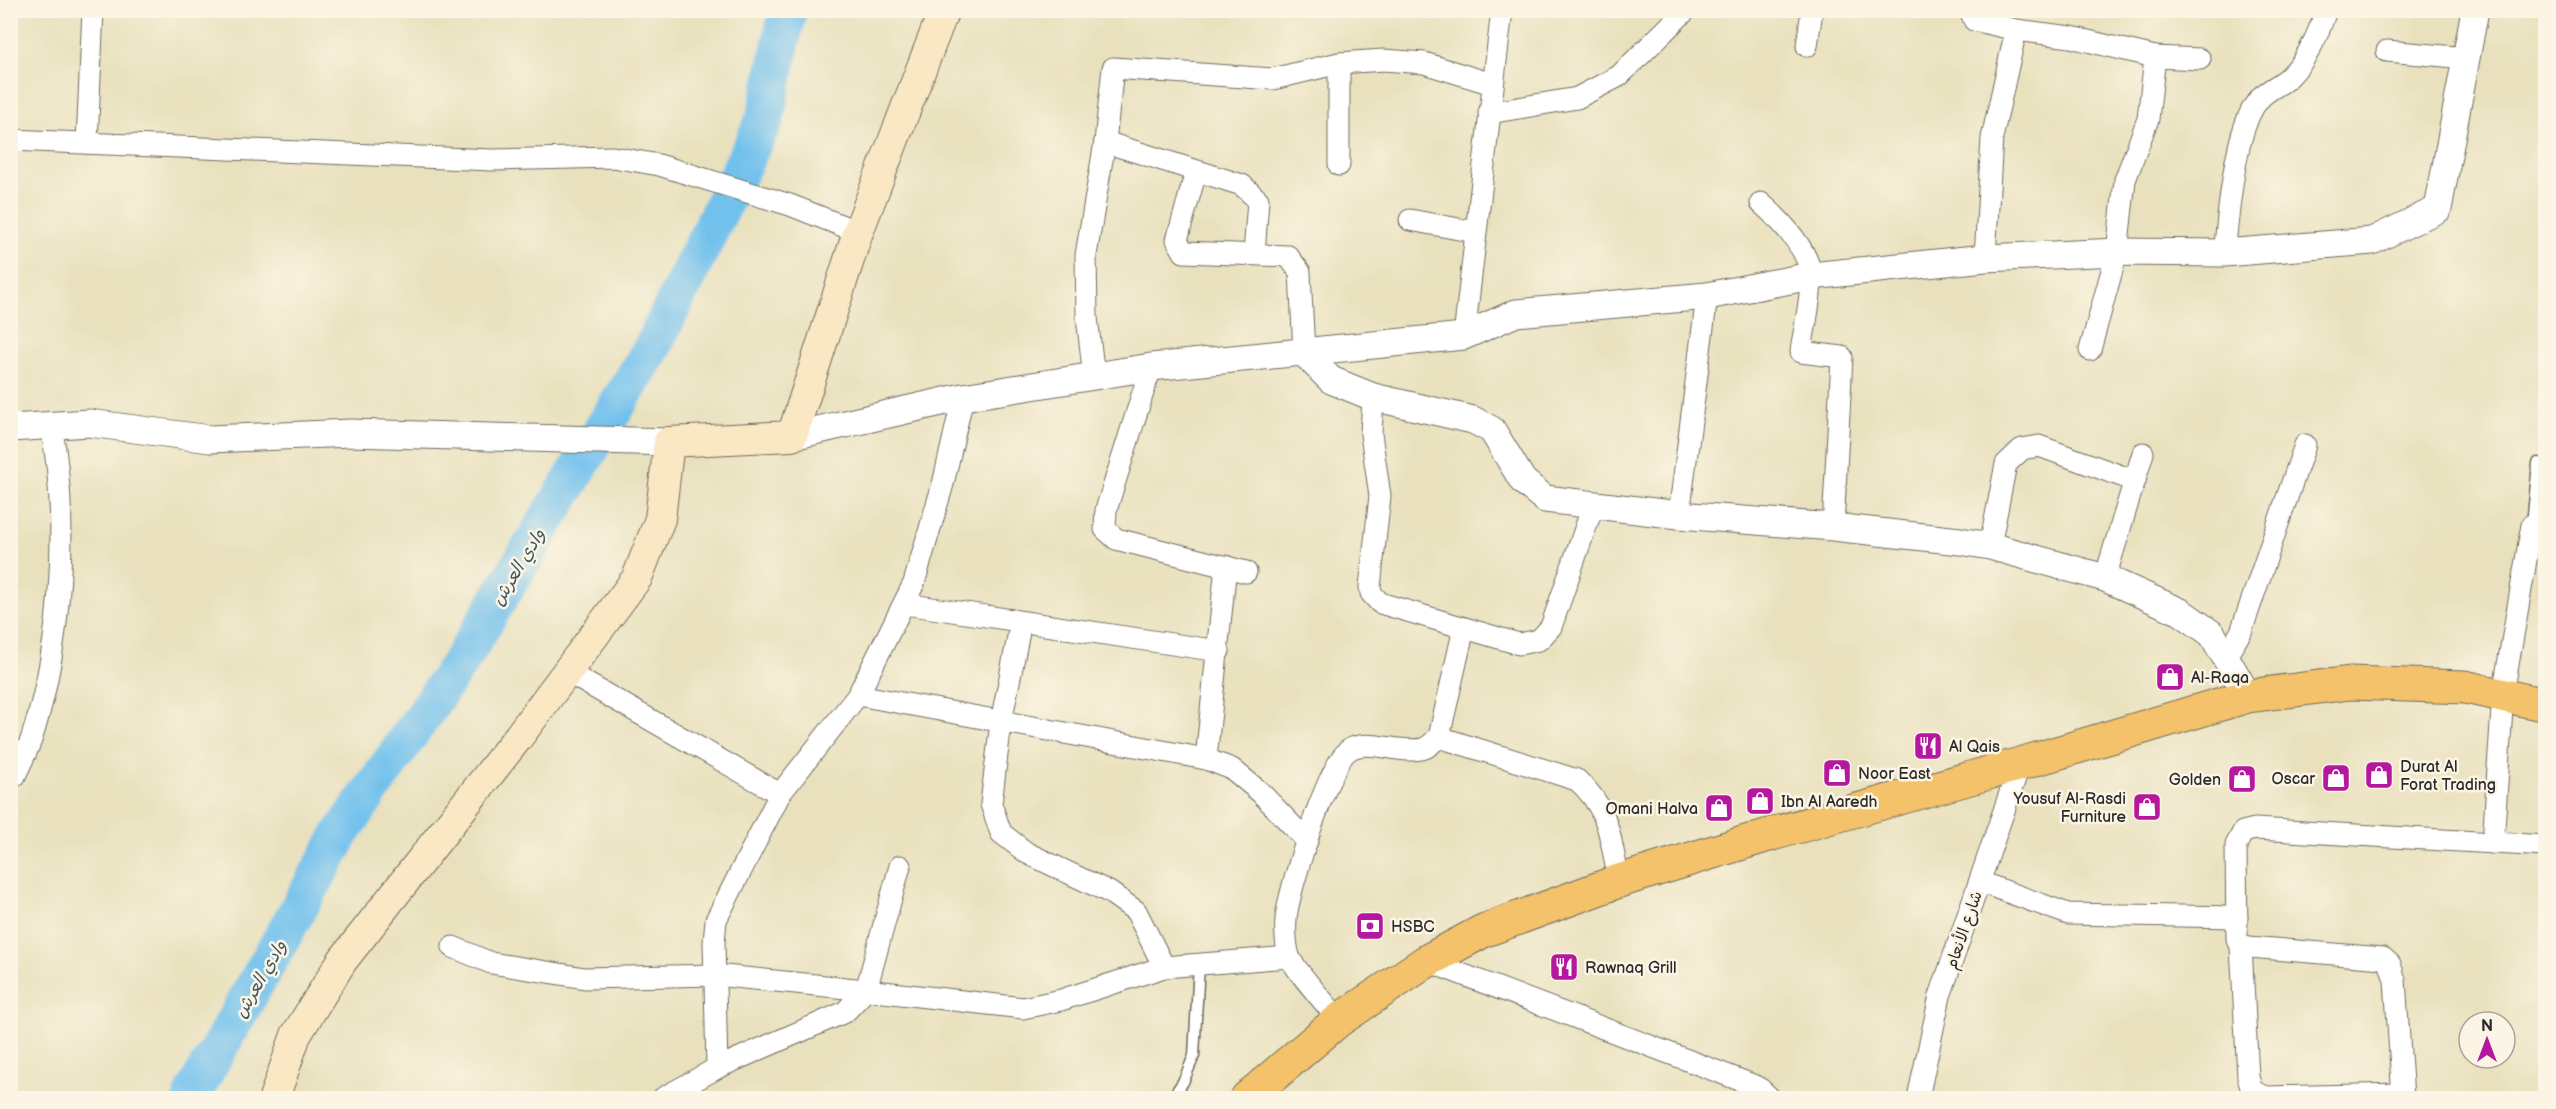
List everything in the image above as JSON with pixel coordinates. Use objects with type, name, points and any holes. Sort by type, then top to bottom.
[{"type":"main road","points":[[274,1098],[296,1035],[342,961],[567,672],[637,578],[660,519],[669,442],[792,436],[858,232],[944,10]]},
{"type":"main road","points":[[1247,1098],[1339,1020],[1427,961],[1483,931],[1618,881],[1772,834],[2020,764],[2248,696],[2350,683],[2465,687],[2546,705]]},
{"type":"street","points":[[87,143],[93,10]]},
{"type":"street","points":[[1464,336],[1502,10]]},
{"type":"street","points":[[1489,113],[1577,98],[1619,76],[1686,10]]},
{"type":"street","points":[[1807,46],[1812,10]]},
{"type":"street","points":[[1970,10],[1974,20],[2016,30],[2071,37],[2155,57],[2200,59]]},
{"type":"street","points":[[2224,253],[2236,159],[2245,127],[2260,97],[2290,76],[2315,42],[2326,10]]},
{"type":"street","points":[[792,436],[963,397],[1151,367],[1464,336],[1516,313],[1707,296],[1811,276],[1984,258],[2117,252],[2224,253],[2372,241],[2438,209],[2475,10]]},
{"type":"street","points":[[1984,258],[1992,138],[2016,30]]},
{"type":"street","points":[[2387,51],[2467,58]]},
{"type":"street","points":[[2090,350],[2117,252],[2125,180],[2148,119],[2155,57]]},
{"type":"street","points":[[1094,377],[1087,317],[1086,255],[1105,142],[1113,68],[1274,79],[1340,63],[1384,60],[1424,63],[1492,84]]},
{"type":"street","points":[[1340,63],[1340,165]]},
{"type":"street","points":[[10,140],[492,160],[613,157],[659,165],[790,205],[858,232]]},
{"type":"street","points":[[1105,142],[1242,185],[1258,200],[1254,254]]},
{"type":"street","points":[[1196,172],[1177,240],[1184,252],[1288,256],[1300,272],[1304,353],[1331,380],[1373,397],[1473,420],[1492,430],[1523,481],[1545,499],[1680,515],[1833,527],[1990,546],[2105,578],[2181,612],[2212,634],[2248,696]]},
{"type":"street","points":[[1761,202],[1780,219],[1802,250],[1811,276],[1801,352],[1842,357],[1833,527]]},
{"type":"street","points":[[1410,220],[1475,232]]},
{"type":"street","points":[[1680,515],[1707,296]]},
{"type":"street","points":[[1151,367],[1106,510],[1105,529],[1116,539],[1236,569],[1218,651],[1206,759]]},
{"type":"street","points":[[717,1068],[714,975],[716,920],[780,794],[858,696],[914,583],[943,484],[963,397]]},
{"type":"street","points":[[1373,397],[1371,434],[1373,462],[1380,496],[1370,586],[1371,593],[1380,603],[1520,644],[1539,640],[1551,627],[1593,506]]},
{"type":"street","points":[[10,428],[89,423],[210,439],[350,433],[669,442]]},
{"type":"street","points":[[10,778],[15,776],[33,735],[44,690],[57,613],[61,542],[57,456],[51,424]]},
{"type":"street","points":[[2226,656],[2241,632],[2305,445]]},
{"type":"street","points":[[1990,546],[2006,464],[2022,449],[2039,446],[2135,481]]},
{"type":"street","points":[[2105,578],[2143,453]]},
{"type":"street","points":[[2493,843],[2503,694],[2539,524]]},
{"type":"street","points":[[904,604],[1218,651]]},
{"type":"street","points":[[1021,622],[1001,722],[991,804],[1001,833],[1027,853],[1109,892],[1136,911],[1164,967]]},
{"type":"street","points":[[1339,1020],[1289,957],[1286,920],[1307,841],[1337,764],[1349,749],[1365,746],[1406,751],[1426,748],[1440,736],[1464,628]]},
{"type":"street","points":[[567,672],[780,794]]},
{"type":"street","points":[[858,696],[1206,759],[1233,769],[1260,792],[1307,841]]},
{"type":"street","points":[[1440,736],[1577,780],[1590,791],[1603,811],[1618,881]]},
{"type":"street","name":"شارع الأنعام","points":[[1918,1098],[1940,996],[2020,764]]},
{"type":"street","points":[[2241,945],[2383,958],[2390,964],[2395,980],[2403,1096],[2266,1097],[2252,1091],[2248,1077],[2241,945],[2237,939],[2236,845],[2243,832],[2255,829],[2546,846]]},
{"type":"street","points":[[663,1098],[717,1068],[845,1012],[866,990],[900,866]]},
{"type":"street","points":[[1980,882],[2068,914],[2237,918]]},
{"type":"street","points":[[453,947],[491,963],[585,978],[714,975],[1023,1008],[1061,1000],[1164,967],[1289,957]]},
{"type":"street","points":[[1427,961],[1758,1087],[1770,1098]]},
{"type":"lane","points":[[2538,463],[2539,524]]},
{"type":"lane","points":[[1172,1098],[1183,1082],[1194,1056],[1199,964]]},
{"type":"waterway","name":"وادي العرش","points":[[192,1098],[341,834],[464,656],[652,348],[765,119],[788,10]]},
{"type":"place","name":"Al-Raqa","points":[[2170,677]]},
{"type":"place","name":"Al Qais","points":[[1928,746]]},
{"type":"place","name":"Noor East","points":[[1837,773]]},
{"type":"place","name":"Durat Al Forat Trading","points":[[2379,775]]},
{"type":"place","name":"Oscar","points":[[2336,778]]},
{"type":"place","name":"Golden","points":[[2242,779]]},
{"type":"place","name":"Ibn Al Aaredh","points":[[1760,801]]},
{"type":"place","name":"Yousuf Al-Rasdi Furniture","points":[[2147,807]]},
{"type":"place","name":"Omani Halva","points":[[1719,808]]},
{"type":"place","name":"HSBC","points":[[1370,926]]},
{"type":"place","name":"Rawnaq Grill","points":[[1564,967]]}]
